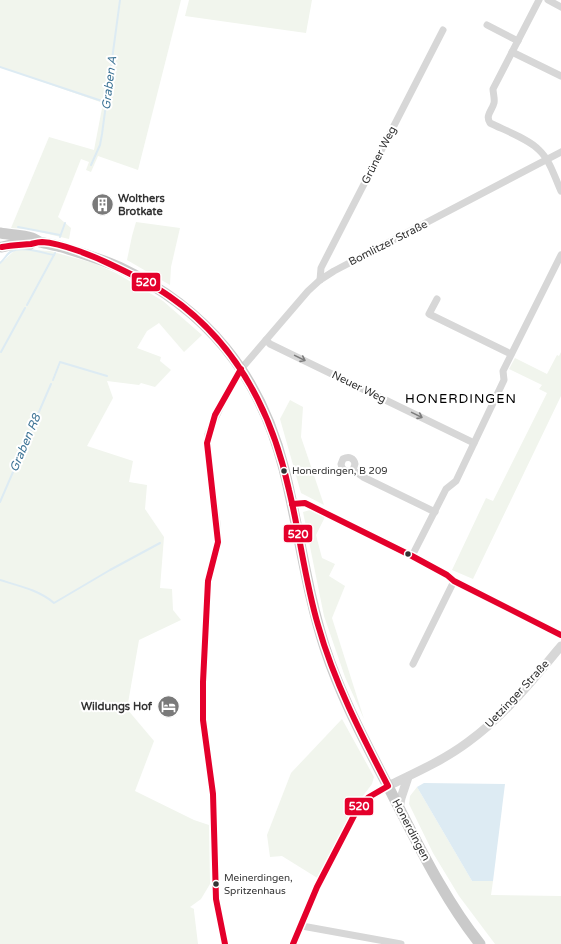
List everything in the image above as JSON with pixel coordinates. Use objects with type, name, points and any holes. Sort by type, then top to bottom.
[{"type":"main road","name":"Honerdingen","points":[[0,234],[31,238],[74,251],[115,266],[172,298],[208,328],[230,352],[260,400],[275,436],[292,504],[313,603],[325,648],[348,706],[418,845],[442,888],[480,944]]},
{"type":"main road","points":[[1,245],[31,244],[41,242]]},
{"type":"street","points":[[539,0],[493,89],[494,103],[488,116],[488,120],[490,123],[534,145],[540,150],[561,191]]},
{"type":"street","points":[[548,0],[561,7]]},
{"type":"street","points":[[487,25],[518,41]]},
{"type":"street","name":"Grüner Weg","points":[[320,280],[321,268],[443,30]]},
{"type":"street","points":[[512,52],[561,76]]},
{"type":"street","name":"Bomlitzer Straße","points":[[225,944],[216,899],[213,794],[203,720],[203,682],[208,581],[218,542],[207,444],[208,434],[224,399],[241,369],[296,303],[320,280],[334,270],[561,152]]},
{"type":"street","points":[[292,504],[305,503],[412,556],[446,489],[456,481],[504,380],[503,371],[561,255]]},
{"type":"street","points":[[437,299],[430,314],[512,354]]},
{"type":"street","name":"Neuer Weg","points":[[266,340],[270,344],[474,443]]},
{"type":"street","points":[[352,470],[363,478],[435,512]]},
{"type":"street","points":[[412,664],[454,581],[561,635]]},
{"type":"street","name":"Uetzinger Straße","points":[[388,786],[435,763],[462,747],[483,731],[516,698],[561,646]]},
{"type":"street","points":[[399,808],[408,777]]},
{"type":"street","points":[[293,944],[302,926],[317,887],[359,806],[373,793],[388,786]]},
{"type":"street","points":[[302,926],[402,944]]},
{"type":"shaded area","points":[[0,0],[181,0],[138,170],[98,156],[91,172],[86,170],[89,162],[81,159],[58,217],[71,228],[69,239],[27,229],[11,228],[49,137],[94,150],[103,103],[0,67]]},
{"type":"shaded area","points":[[189,0],[312,0],[306,33],[185,16]]},
{"type":"shaded area","points":[[136,222],[180,228],[171,267],[170,285],[127,260]]},
{"type":"shaded area","points":[[19,249],[50,251],[93,263],[116,273],[163,301],[202,335],[184,352],[159,323],[147,331],[137,348],[161,357],[160,361],[171,370],[155,387],[141,383],[139,385],[107,381],[113,398],[87,446],[133,461],[129,482],[147,485],[145,509],[164,537],[160,588],[172,589],[173,610],[181,620],[139,640],[127,709],[154,741],[135,791],[194,820],[209,825],[210,884],[201,899],[190,907],[194,909],[198,944],[0,944],[0,264],[14,251]]},
{"type":"shaded area","points":[[561,352],[561,396],[473,579],[452,570],[486,498],[493,501],[547,393],[539,389],[542,385],[509,369],[515,358],[547,374],[557,355],[559,356]]},
{"type":"shaded area","points":[[290,400],[303,407],[301,437],[324,505],[301,493],[280,419]]},
{"type":"shaded area","points":[[310,510],[325,517],[316,535],[322,558],[335,564],[329,576],[345,586],[332,618],[364,719],[345,677],[324,616],[303,512]]},
{"type":"shaded area","points":[[342,719],[374,777],[372,784],[356,805],[319,879],[282,856],[270,857],[267,835],[291,773]]},
{"type":"shaded area","points":[[424,783],[505,784],[493,881],[472,881],[417,787]]},
{"type":"shaded area","points":[[417,787],[472,881],[493,881],[491,895],[561,896],[561,944],[495,944],[459,896],[433,853],[409,804],[410,796]]},
{"type":"waterway","name":"Graben A","points":[[91,165],[100,145],[102,134],[120,0]]},
{"type":"waterway","points":[[0,67],[105,102]]},
{"type":"waterway","name":"Graben A","points":[[60,237],[65,223]]},
{"type":"waterway","points":[[18,227],[60,235]]},
{"type":"waterway","points":[[0,263],[9,253],[21,249],[54,255]]},
{"type":"waterway","name":"Graben A","points":[[27,305],[55,253]]},
{"type":"waterway","name":"Graben A","points":[[1,352],[25,308]]},
{"type":"waterway","name":"Graben R8","points":[[53,380],[60,362],[107,376]]},
{"type":"waterway","name":"Graben R8","points":[[0,502],[51,384]]},
{"type":"waterway","points":[[0,580],[21,586],[42,595],[54,603],[160,543]]},
{"type":"transit line","name":"520","points":[[2,247],[38,242],[59,245],[98,259],[128,273],[169,296],[193,314],[214,335],[232,357],[248,381],[261,406],[282,461],[313,608],[324,646],[349,707],[388,786],[369,797],[359,806],[317,887],[293,944]]},
{"type":"transit line","name":"520","points":[[225,944],[216,899],[213,794],[203,720],[203,682],[208,581],[218,542],[207,443],[215,415],[241,369]]},
{"type":"transit line","name":"520","points":[[292,504],[305,503],[412,556],[447,575],[454,581],[561,635]]},
{"type":"place","name":"Wolthers Brotkate","points":[[103,204]]},
{"type":"place","name":"Honerdingen, B 209","points":[[284,471]]},
{"type":"place","name":"Wildungs Hof","points":[[168,706]]},
{"type":"place","name":"Meinerdingen, Spritzenhaus","points":[[216,884]]},
{"type":"district","name":"HONERDINGEN","points":[[461,399]]}]
